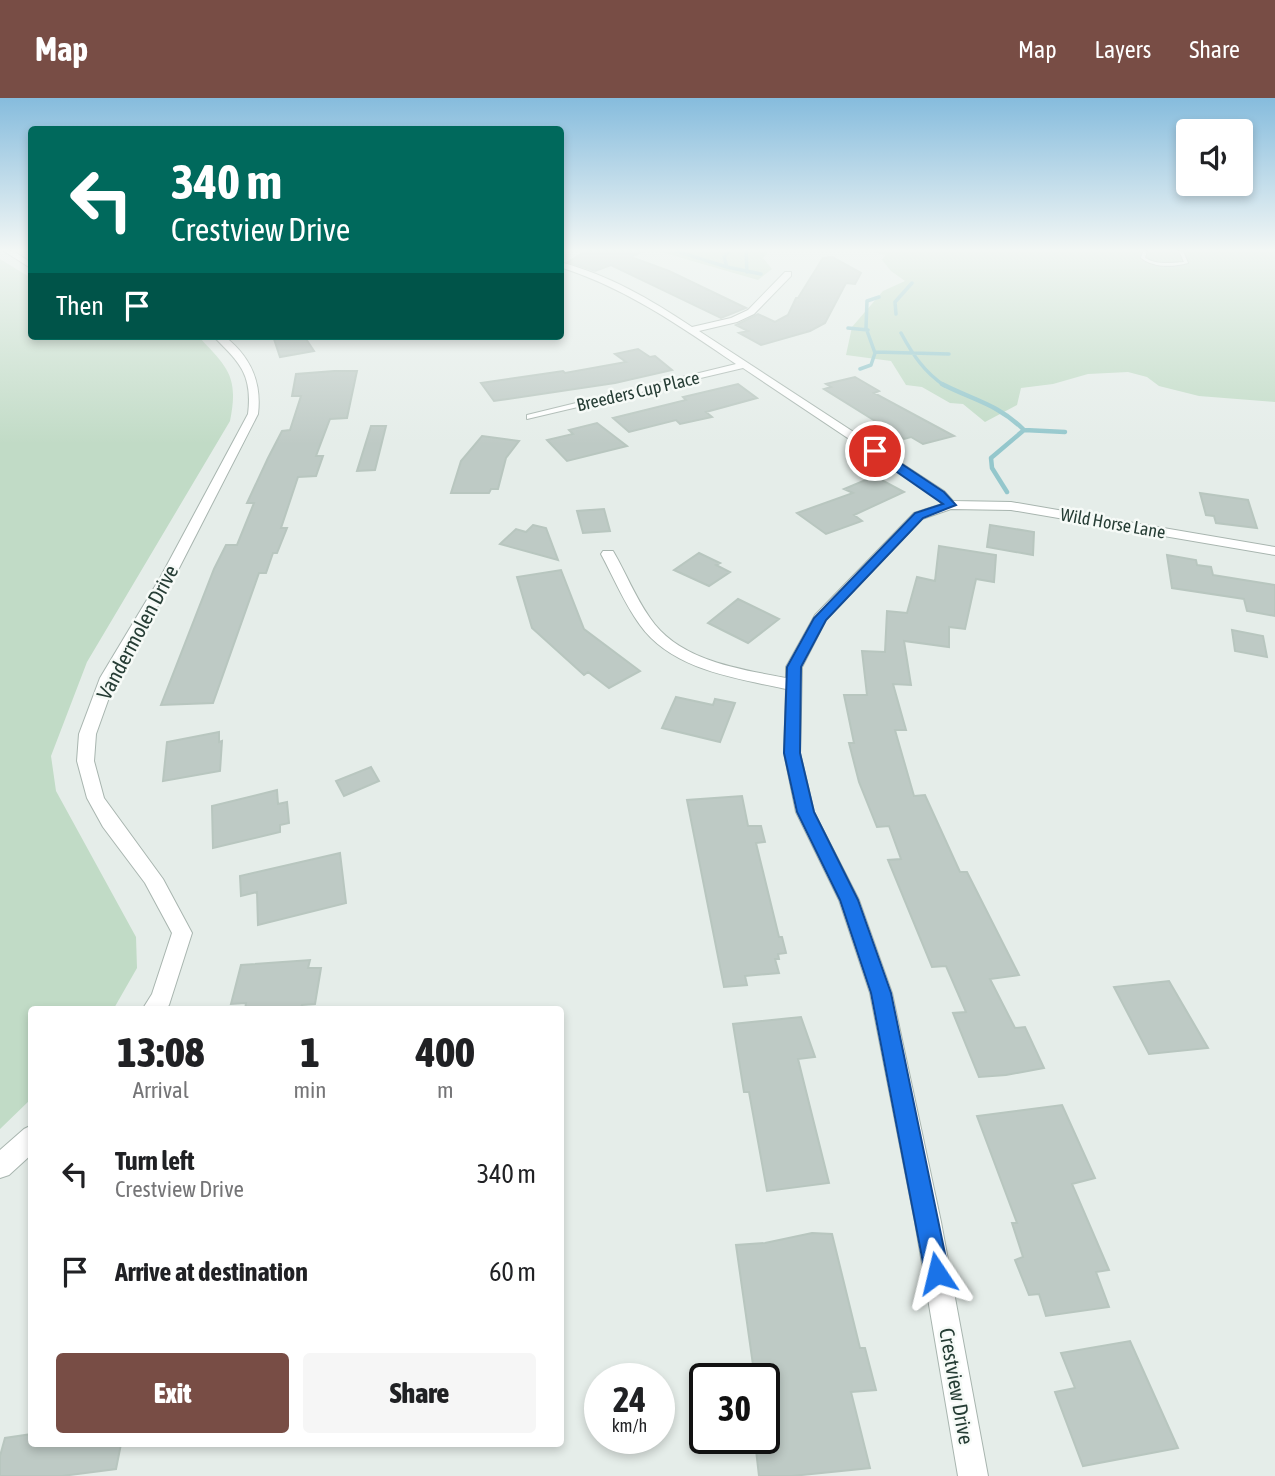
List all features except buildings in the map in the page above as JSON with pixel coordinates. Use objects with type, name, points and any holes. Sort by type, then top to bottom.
[{"type":"street","points":[[667,315],[940,494],[950,505]]},
{"type":"street","points":[[689,330],[742,315]]},
{"type":"street","name":"Vandermolen Drive","points":[[156,1006],[161,998],[182,933],[164,896],[105,816],[90,785],[84,757],[90,728],[103,690],[126,644],[167,577],[253,414],[256,396],[254,379],[244,362],[224,340]]},
{"type":"street","name":"Breeders Cup Place","points":[[531,417],[745,365]]},
{"type":"street","name":"Wild Horse Lane","points":[[950,505],[1012,506],[1275,551]]},
{"type":"street","name":"Crestview Drive","points":[[950,505],[919,516],[820,618],[794,667],[792,753],[806,812],[849,900],[881,993],[928,1222],[972,1476]]},
{"type":"street","points":[[608,554],[648,627],[681,654],[731,672],[793,685]]},
{"type":"street","points":[[0,1166],[28,1141]]},
{"type":"green space","points":[[0,315],[28,315],[28,340],[202,340],[229,374],[233,393],[230,421],[87,662],[51,756],[56,791],[136,937],[137,968],[115,1006],[28,1006],[28,1102],[0,1129]]},
{"type":"green space","points":[[862,315],[1275,315],[1275,402],[1199,396],[1159,386],[1147,377],[1128,372],[1088,374],[1053,384],[1021,388],[1017,405],[985,422],[963,404],[950,403],[922,387],[906,385],[891,361],[846,355],[852,327]]},
{"type":"waterway","points":[[866,315],[867,330]]},
{"type":"waterway","points":[[848,328],[867,330]]},
{"type":"waterway","points":[[860,369],[871,365],[875,353],[867,330]]},
{"type":"waterway","points":[[901,333],[913,353]]},
{"type":"waterway","points":[[875,352],[913,353]]},
{"type":"waterway","points":[[913,353],[949,354]]},
{"type":"waterway","points":[[913,353],[931,375],[943,384]]},
{"type":"waterway","points":[[943,384],[995,408],[1024,430]]},
{"type":"waterway","points":[[1007,492],[992,468],[991,458],[1024,430]]},
{"type":"waterway","points":[[1024,430],[1065,432]]},
{"type":"route","points":[[875,451],[940,494],[950,505],[919,516],[820,618],[794,667],[792,753],[806,812],[849,900],[881,993],[937,1273]]}]
